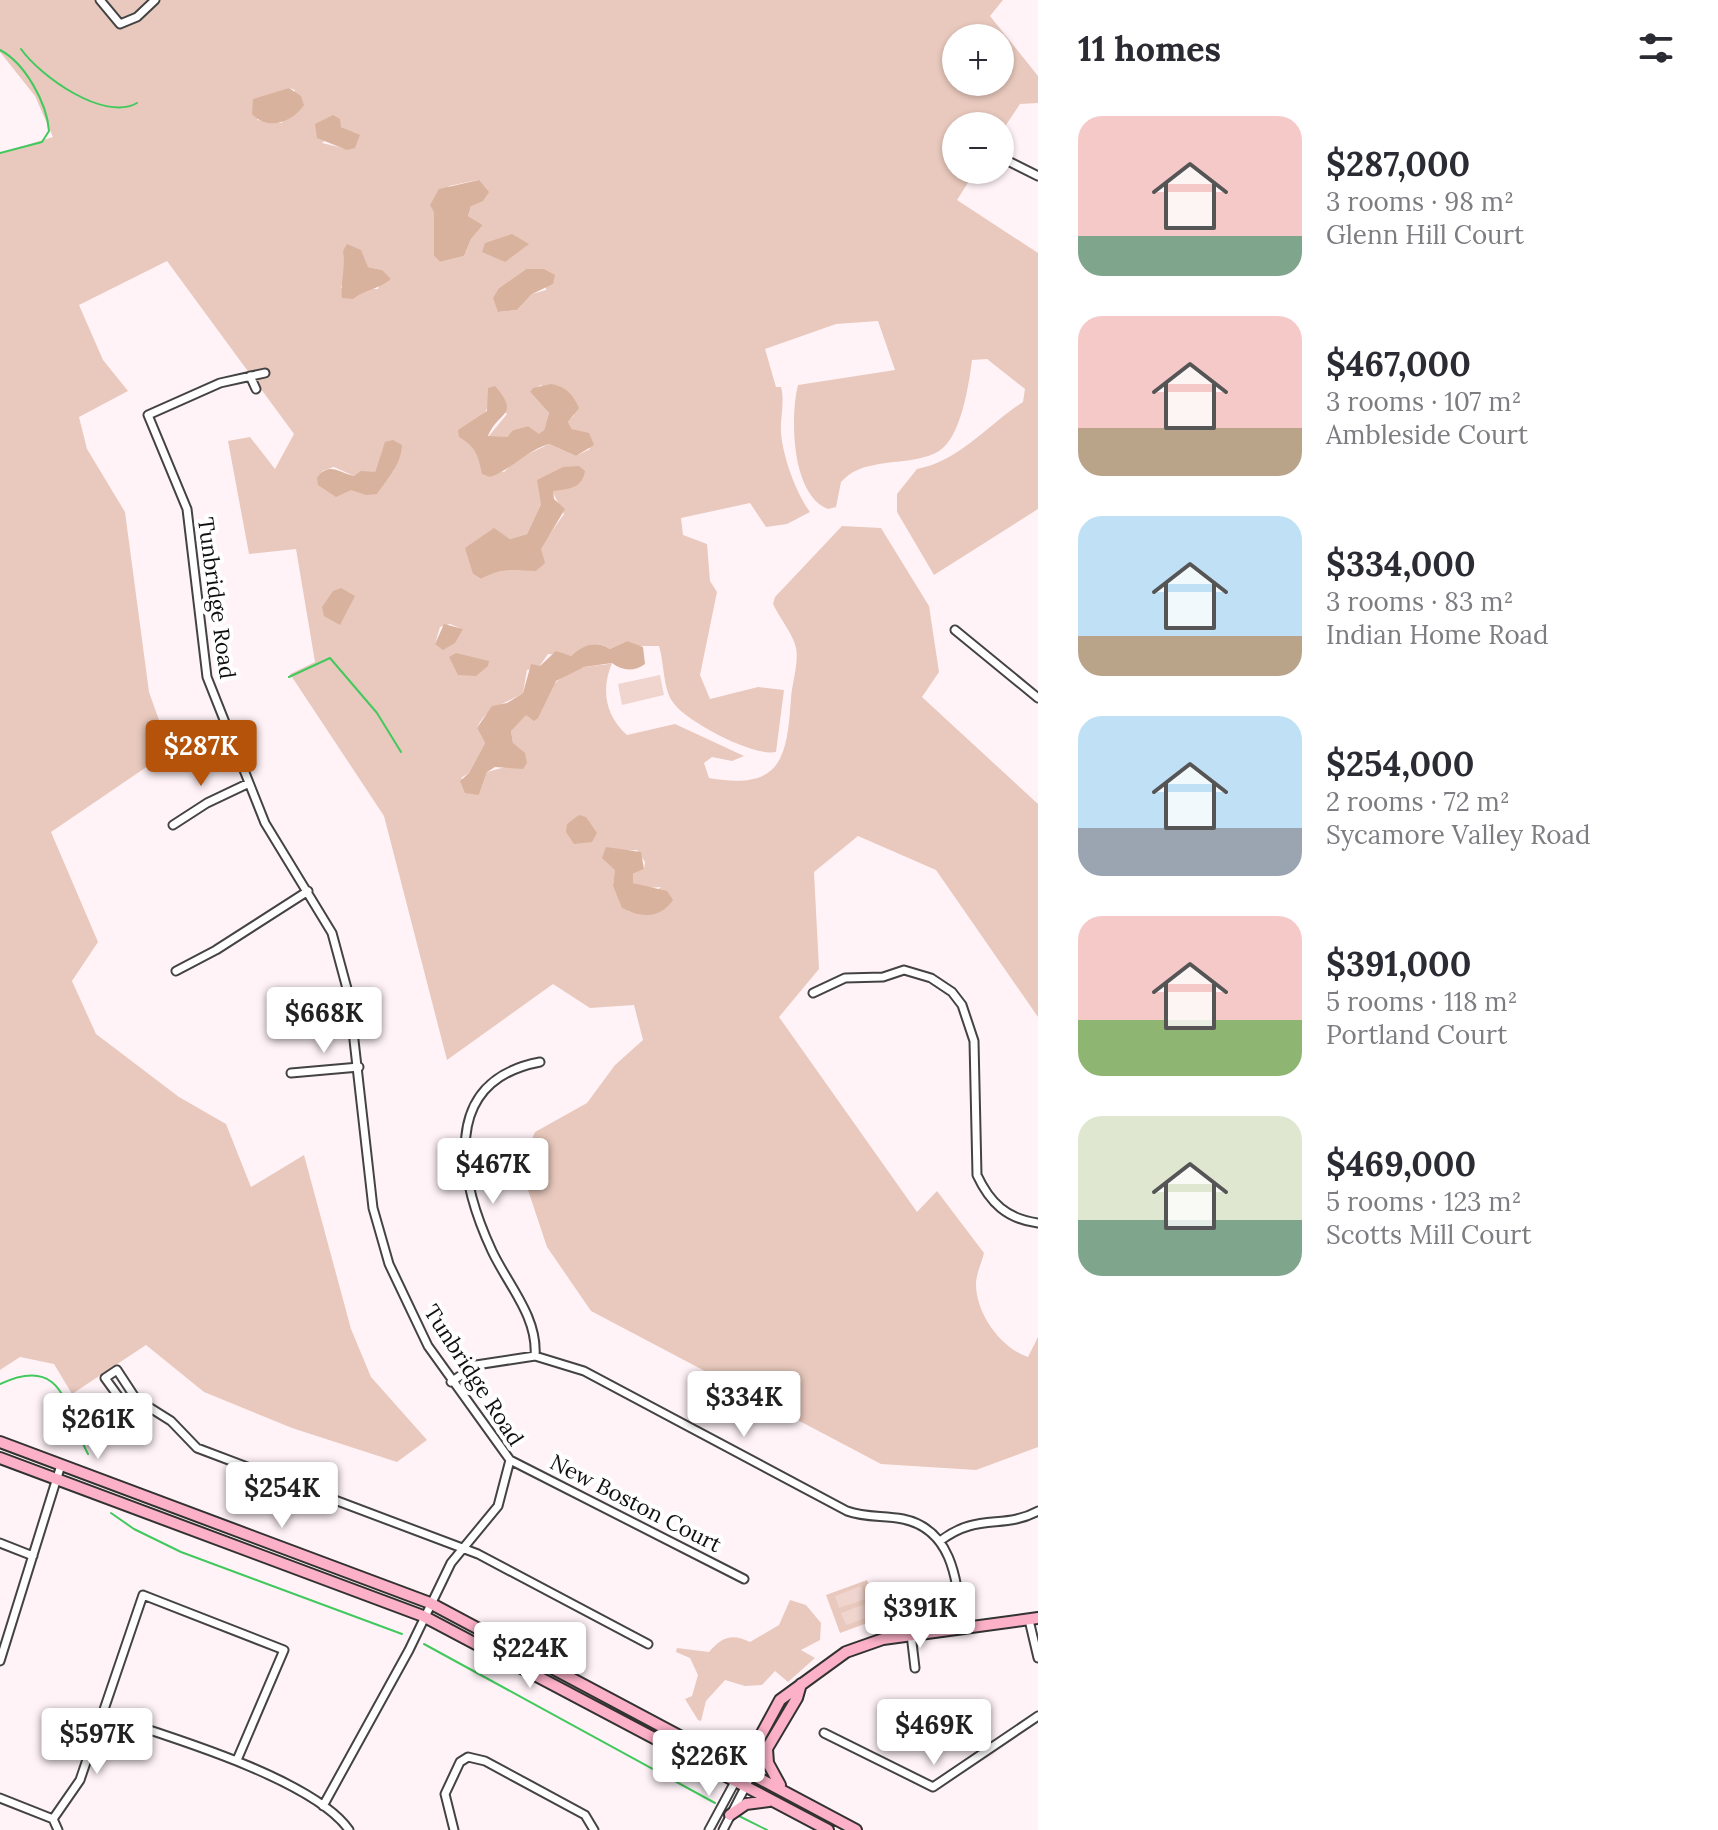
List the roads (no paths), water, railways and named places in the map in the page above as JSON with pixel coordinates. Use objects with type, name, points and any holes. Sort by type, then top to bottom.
[{"type":"main road","points":[[0,1442],[430,1603],[856,1830]]},
{"type":"main road","points":[[0,1458],[423,1616],[828,1830]]},
{"type":"main road","points":[[741,1783],[780,1700],[846,1652],[883,1639],[911,1634],[1033,1619]]},
{"type":"main road","points":[[748,1770],[797,1698],[801,1684]]},
{"type":"main road","points":[[767,1746],[768,1763],[784,1789]]},
{"type":"main road","points":[[730,1815],[746,1804],[775,1802]]},
{"type":"street","points":[[100,0],[120,24],[137,17],[155,0]]},
{"type":"street","points":[[1014,164],[1038,176]]},
{"type":"street","name":"Tunbridge Road","points":[[265,373],[220,383],[148,415],[187,509],[207,677],[265,823],[332,933],[349,996],[373,1208],[389,1264],[408,1308],[451,1382],[510,1460],[498,1506],[461,1549],[323,1806]]},
{"type":"street","points":[[250,376],[256,389]]},
{"type":"street","points":[[955,630],[1038,698]]},
{"type":"street","points":[[173,825],[207,803],[247,784]]},
{"type":"street","points":[[176,971],[216,950],[308,891]]},
{"type":"street","points":[[813,993],[845,978],[883,977],[904,970],[931,978],[952,992],[962,1005],[974,1041],[977,1175],[985,1192],[1000,1210],[1018,1220],[1038,1223]]},
{"type":"street","points":[[535,1356],[536,1336],[531,1322],[490,1247],[474,1198],[464,1137],[468,1114],[490,1085],[519,1066],[540,1062]]},
{"type":"street","points":[[291,1073],[359,1067]]},
{"type":"street","points":[[451,1382],[476,1365],[535,1356],[584,1371],[847,1511],[864,1517],[903,1519],[923,1527],[940,1541],[956,1574],[962,1627]]},
{"type":"street","points":[[136,1399],[121,1400],[105,1378],[117,1370],[136,1399],[171,1421],[197,1448],[478,1554],[648,1644]]},
{"type":"street","name":"New Boston Court","points":[[510,1460],[744,1579]]},
{"type":"street","points":[[0,1661],[61,1465]]},
{"type":"street","points":[[940,1541],[969,1523],[1013,1520],[1038,1511]]},
{"type":"street","points":[[0,1543],[33,1556]]},
{"type":"street","points":[[53,1819],[80,1780],[143,1595],[284,1650],[237,1760]]},
{"type":"street","points":[[1033,1619],[1038,1658]]},
{"type":"street","points":[[911,1634],[915,1668]]},
{"type":"street","points":[[100,1714],[237,1760],[323,1806],[349,1830]]},
{"type":"street","points":[[824,1733],[933,1787],[1038,1716]]},
{"type":"street","points":[[454,1830],[445,1794],[460,1762],[468,1757],[485,1761],[585,1815],[594,1830]]},
{"type":"street","points":[[723,1830],[741,1783]]},
{"type":"street","points":[[709,1830],[741,1783]]},
{"type":"street","points":[[0,1798],[53,1819],[58,1830]]},
{"type":"waterway","points":[[21,49],[42,72],[91,101],[123,107],[137,103]]},
{"type":"waterway","points":[[0,50],[18,64],[33,85],[44,108],[49,131],[42,142],[0,153]]},
{"type":"waterway","points":[[289,677],[330,658],[377,713],[401,752]]},
{"type":"waterway","points":[[0,1384],[22,1376],[38,1376],[51,1381],[60,1391],[88,1454]]},
{"type":"waterway","points":[[111,1513],[134,1529],[181,1552],[402,1634]]},
{"type":"waterway","points":[[424,1644],[715,1803]]},
{"type":"waterway","points":[[739,1816],[767,1830]]}]
